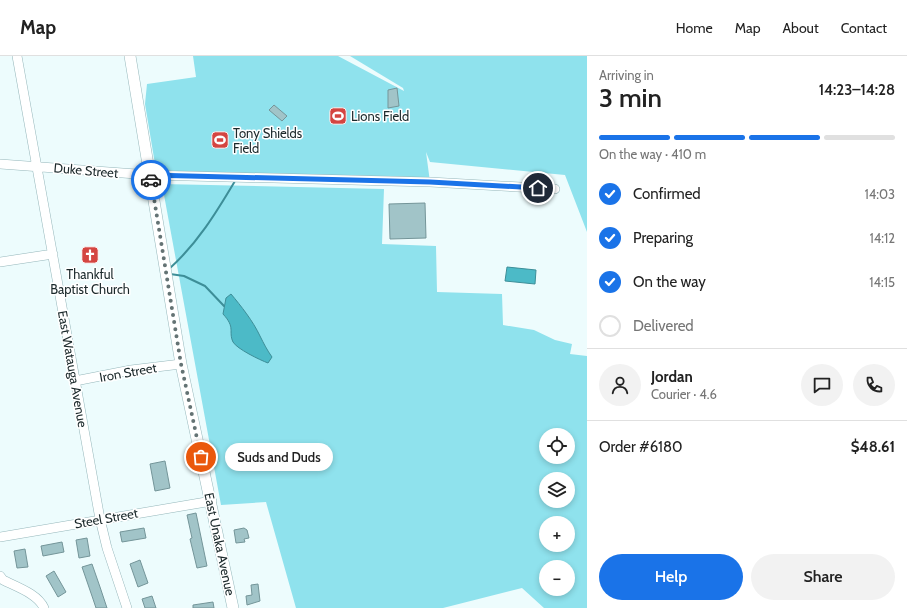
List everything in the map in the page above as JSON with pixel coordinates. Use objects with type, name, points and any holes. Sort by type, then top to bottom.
[{"type":"main road","name":"East Unaka Avenue","points":[[130,56],[181,364],[212,501],[233,608]]},
{"type":"street","name":"East Watauga Avenue","points":[[18,56],[36,166],[100,519],[107,548],[127,608]]},
{"type":"street","name":"Duke Street","points":[[0,164],[150,175],[430,182],[555,189]]},
{"type":"street","points":[[0,262],[53,254]]},
{"type":"street","name":"Iron Street","points":[[75,381],[131,370],[181,364]]},
{"type":"street","name":"Steel Street","points":[[0,537],[212,501]]},
{"type":"street","points":[[1,580],[35,597],[44,608]]},
{"type":"shaded area","points":[[193,56],[338,56],[404,91],[403,88],[350,56],[587,56],[587,232],[565,175],[430,162],[426,152],[430,182],[156,170],[145,104],[147,84],[196,77]]},
{"type":"shaded area","points":[[162,184],[384,189],[382,244],[436,246],[437,292],[502,294],[503,325],[534,330],[555,340],[572,344],[570,354],[587,356],[587,608],[544,608],[522,588],[443,608],[296,608],[266,502],[221,505]]},
{"type":"shaded area","points":[[507,267],[536,270],[535,284],[505,281]]},
{"type":"shaded area","points":[[231,294],[250,319],[272,357],[268,363],[244,351],[233,342],[231,326],[223,314],[226,298]]},
{"type":"building","points":[[397,88],[399,106],[388,108],[388,90]]},
{"type":"building","points":[[274,105],[287,116],[282,121],[269,110]]},
{"type":"building","points":[[425,203],[426,238],[390,239],[389,204]]},
{"type":"building","points":[[165,461],[170,488],[155,491],[150,464]]},
{"type":"building","points":[[196,513],[207,566],[197,568],[190,539],[192,538],[187,515]]},
{"type":"building","points":[[144,528],[146,538],[122,542],[120,532]]},
{"type":"building","points":[[244,528],[247,530],[249,538],[244,539],[245,542],[236,543],[234,530]]},
{"type":"building","points":[[87,538],[90,556],[79,558],[76,540]]},
{"type":"building","points":[[62,542],[64,552],[43,556],[41,546]]},
{"type":"building","points":[[25,549],[28,567],[17,568],[14,551]]},
{"type":"building","points":[[140,560],[148,583],[138,587],[130,564]]},
{"type":"building","points":[[92,564],[107,608],[96,608],[82,567]]},
{"type":"building","points":[[54,571],[66,592],[58,597],[46,576]]},
{"type":"building","points":[[258,584],[260,601],[247,605],[246,596],[252,595],[251,585]]},
{"type":"building","points":[[152,596],[156,608],[145,608],[142,599]]},
{"type":"building","points":[[213,602],[214,608],[193,608],[193,605]]},
{"type":"waterway","points":[[169,269],[197,239],[235,181]]},
{"type":"waterway","points":[[170,274],[184,276],[205,286],[224,306]]},
{"type":"way so far","points":[[151,180],[181,364],[201,457]]},
{"type":"place","name":"Lions Field","points":[[338,116]]},
{"type":"place","name":"Tony Shields Field","points":[[220,140]]},
{"type":"place","name":"Thankful Baptist Church","points":[[90,255]]},
{"type":"place","name":"Suds and Duds","points":[[201,457]]},
{"type":"route","points":[[151,180],[150,175],[430,182],[538,188]]}]
